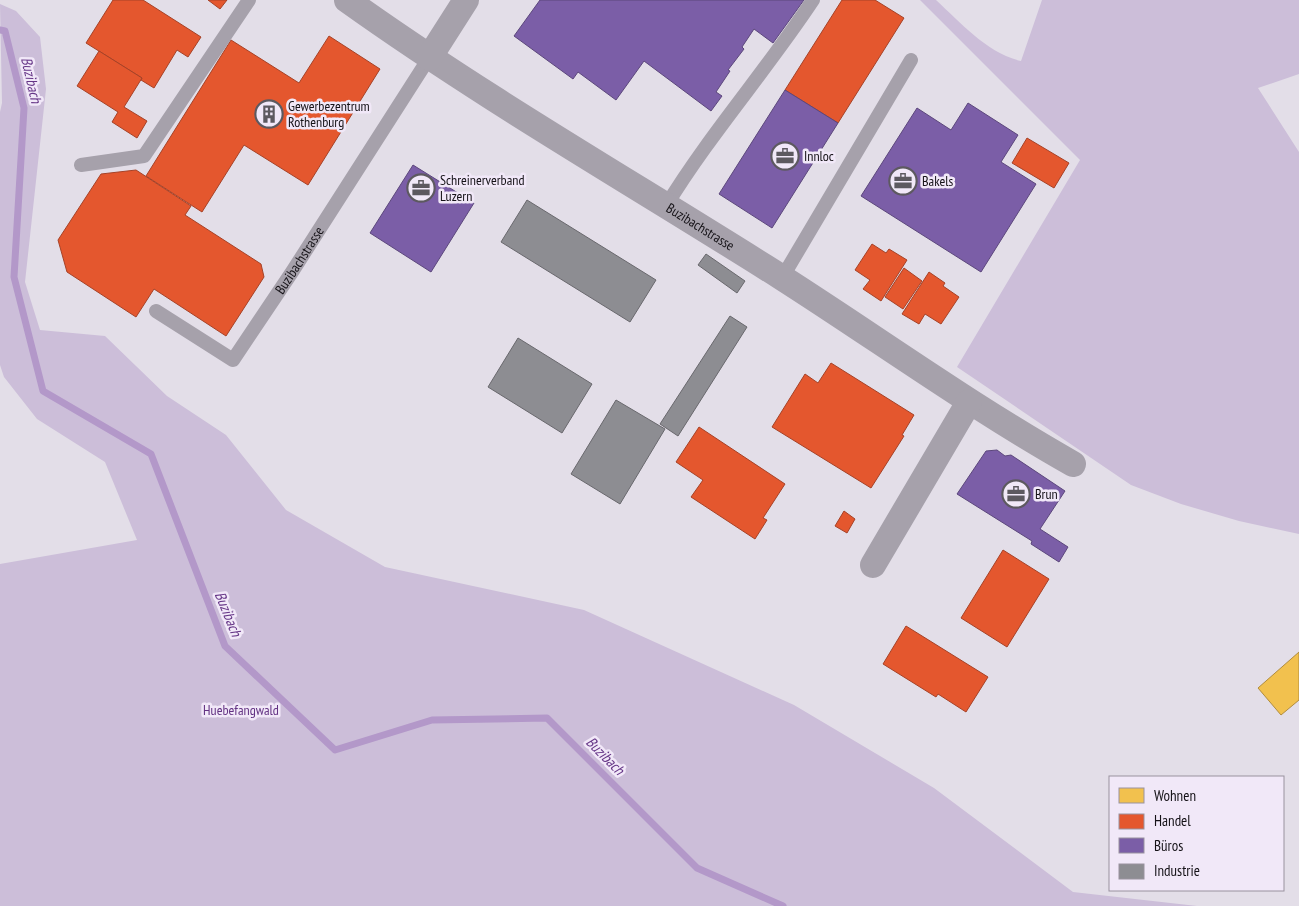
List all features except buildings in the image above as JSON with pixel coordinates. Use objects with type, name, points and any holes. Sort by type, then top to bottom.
[{"type":"street","name":"Buzibachstrasse","points":[[347,0],[429,58],[782,278],[969,402],[1073,464]]},
{"type":"street","name":"Buzibachstrasse","points":[[429,58],[466,0]]},
{"type":"street","points":[[873,565],[969,402]]},
{"type":"lane","points":[[81,165],[144,156],[249,0]]},
{"type":"lane","points":[[666,206],[696,158],[781,48],[813,0]]},
{"type":"lane","name":"Buzibachstrasse","points":[[156,311],[233,360],[292,272],[429,58]]},
{"type":"lane","points":[[782,278],[911,60]]},
{"type":"green space","points":[[920,0],[936,0],[986,44],[1009,57],[1021,61],[1042,0],[1299,0],[1299,74],[1258,88],[1299,152],[1299,534],[1239,521],[1181,504],[1131,485],[957,367],[1080,160]]},
{"type":"green space","name":"Huebefangwald","points":[[0,4],[16,11],[40,37],[46,89],[25,282],[40,330],[105,336],[167,396],[226,435],[286,510],[385,567],[584,610],[794,705],[934,788],[1073,892],[1197,906],[0,906],[0,564],[137,540],[105,462],[37,419],[4,377],[0,365],[0,112],[2,103]]},
{"type":"waterway","name":"Buzibach","points":[[0,30],[5,31],[24,108],[14,277],[43,391],[151,454],[225,646],[335,750],[432,720],[547,718],[697,868],[783,906]]},
{"type":"place","name":"Gewerbezentrum Rothenburg","points":[[269,114]]},
{"type":"place","name":"Innloc","points":[[785,156]]},
{"type":"place","name":"Bakels","points":[[903,181]]},
{"type":"place","name":"Schreinerverband Luzern","points":[[421,188]]},
{"type":"place","name":"Brun","points":[[1016,494]]}]
